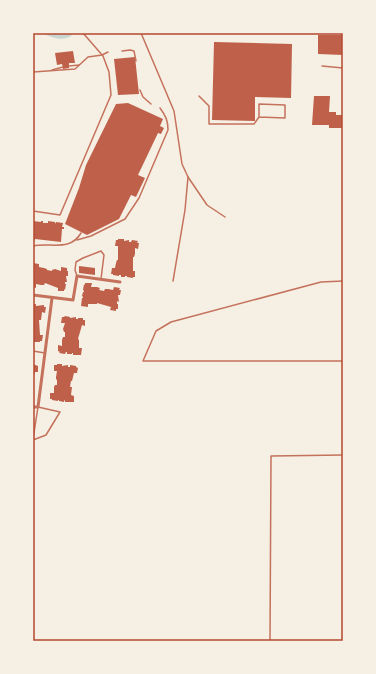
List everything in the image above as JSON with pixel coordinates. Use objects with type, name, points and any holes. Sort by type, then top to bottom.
[{"type":"street","points":[[33,295],[73,300],[77,276],[120,282]]},
{"type":"street","points":[[33,407],[38,407],[52,298]]},
{"type":"lane","points":[[33,212],[60,215],[112,95],[109,72],[102,55],[83,33]]},
{"type":"lane","points":[[141,33],[174,111],[182,164],[188,177],[207,205],[225,218]]},
{"type":"lane","points":[[122,51],[134,51],[136,61]]},
{"type":"lane","points":[[33,72],[75,69],[88,57],[102,55],[108,52]]},
{"type":"lane","points":[[69,66],[79,65]]},
{"type":"lane","points":[[322,66],[343,68]]},
{"type":"lane","points":[[50,70],[63,67]]},
{"type":"lane","points":[[140,90],[143,97],[151,104]]},
{"type":"lane","points":[[199,96],[209,106],[209,124],[254,124],[259,117],[259,104],[285,105],[285,118],[259,117]]},
{"type":"lane","points":[[33,246],[60,246],[91,236],[125,219],[139,198],[168,130],[166,116],[160,108]]},
{"type":"lane","points":[[173,281],[185,210],[188,177]]},
{"type":"lane","points":[[77,240],[81,233]]},
{"type":"lane","points":[[77,276],[75,270],[76,262],[101,251],[104,254],[101,279]]},
{"type":"lane","points":[[343,281],[322,282],[171,322],[156,331],[143,361],[343,362]]},
{"type":"lane","points":[[33,351],[45,352]]},
{"type":"lane","points":[[38,407],[60,412],[46,435],[33,439],[38,407]]},
{"type":"lane","points":[[270,641],[271,456],[343,455]]},
{"type":"shaded area","points":[[43,33],[71,33],[72,35],[62,39]]},
{"type":"building","points":[[318,35],[343,35],[343,55],[318,54]]},
{"type":"building","points":[[214,42],[292,44],[291,98],[255,97],[255,121],[212,120]]},
{"type":"building","points":[[73,51],[75,63],[69,63],[69,68],[63,69],[62,64],[57,65],[55,53]]},
{"type":"building","points":[[135,57],[139,94],[118,95],[114,59]]},
{"type":"building","points":[[314,96],[330,96],[329,112],[336,112],[336,115],[343,115],[343,128],[329,128],[329,125],[312,125]]},
{"type":"building","points":[[128,103],[163,119],[160,126],[164,128],[161,134],[158,133],[138,175],[145,178],[136,197],[131,195],[119,219],[87,235],[65,224],[86,165],[116,104]]},
{"type":"building","points":[[33,221],[43,221],[43,223],[48,223],[48,221],[55,222],[56,224],[56,222],[63,223],[62,227],[64,227],[64,229],[62,229],[61,242],[35,239],[33,244]]},
{"type":"building","points":[[124,239],[124,241],[129,240],[129,242],[132,240],[138,241],[137,243],[139,243],[138,249],[135,248],[135,254],[133,257],[133,271],[135,271],[135,277],[133,278],[111,274],[112,268],[115,268],[118,260],[118,246],[115,246],[116,240]]},
{"type":"building","points":[[33,263],[39,264],[39,267],[52,271],[55,269],[61,271],[61,267],[67,268],[68,276],[66,276],[67,282],[65,282],[65,290],[58,291],[58,288],[45,283],[44,285],[36,284],[36,288],[33,287]]},
{"type":"building","points":[[79,266],[95,268],[95,275],[79,273]]},
{"type":"building","points":[[85,283],[92,283],[91,287],[97,287],[100,288],[99,290],[104,291],[105,289],[113,290],[114,287],[120,288],[120,295],[118,295],[119,302],[117,301],[118,309],[116,309],[116,311],[110,310],[111,307],[97,303],[88,304],[88,307],[81,306]]},
{"type":"building","points":[[33,304],[36,304],[36,306],[44,305],[44,307],[46,307],[45,313],[42,312],[41,320],[39,320],[40,335],[43,335],[42,341],[40,342],[34,342],[33,340]]},
{"type":"building","points":[[65,316],[70,318],[76,317],[76,319],[83,318],[83,320],[85,320],[85,326],[82,325],[78,339],[79,348],[82,348],[81,355],[73,355],[73,353],[67,354],[67,352],[65,354],[59,353],[60,352],[58,351],[58,345],[62,346],[63,337],[65,337],[65,332],[63,329],[65,323],[61,323],[62,317]]},
{"type":"building","points":[[33,364],[38,366],[38,372],[35,372],[34,376],[33,376]]},
{"type":"building","points":[[62,364],[62,366],[68,365],[68,367],[70,367],[70,365],[76,366],[78,368],[77,373],[74,373],[70,387],[72,387],[71,395],[74,396],[74,402],[65,402],[64,400],[64,402],[50,399],[50,393],[54,393],[54,387],[57,385],[57,371],[54,371],[54,365]]}]
